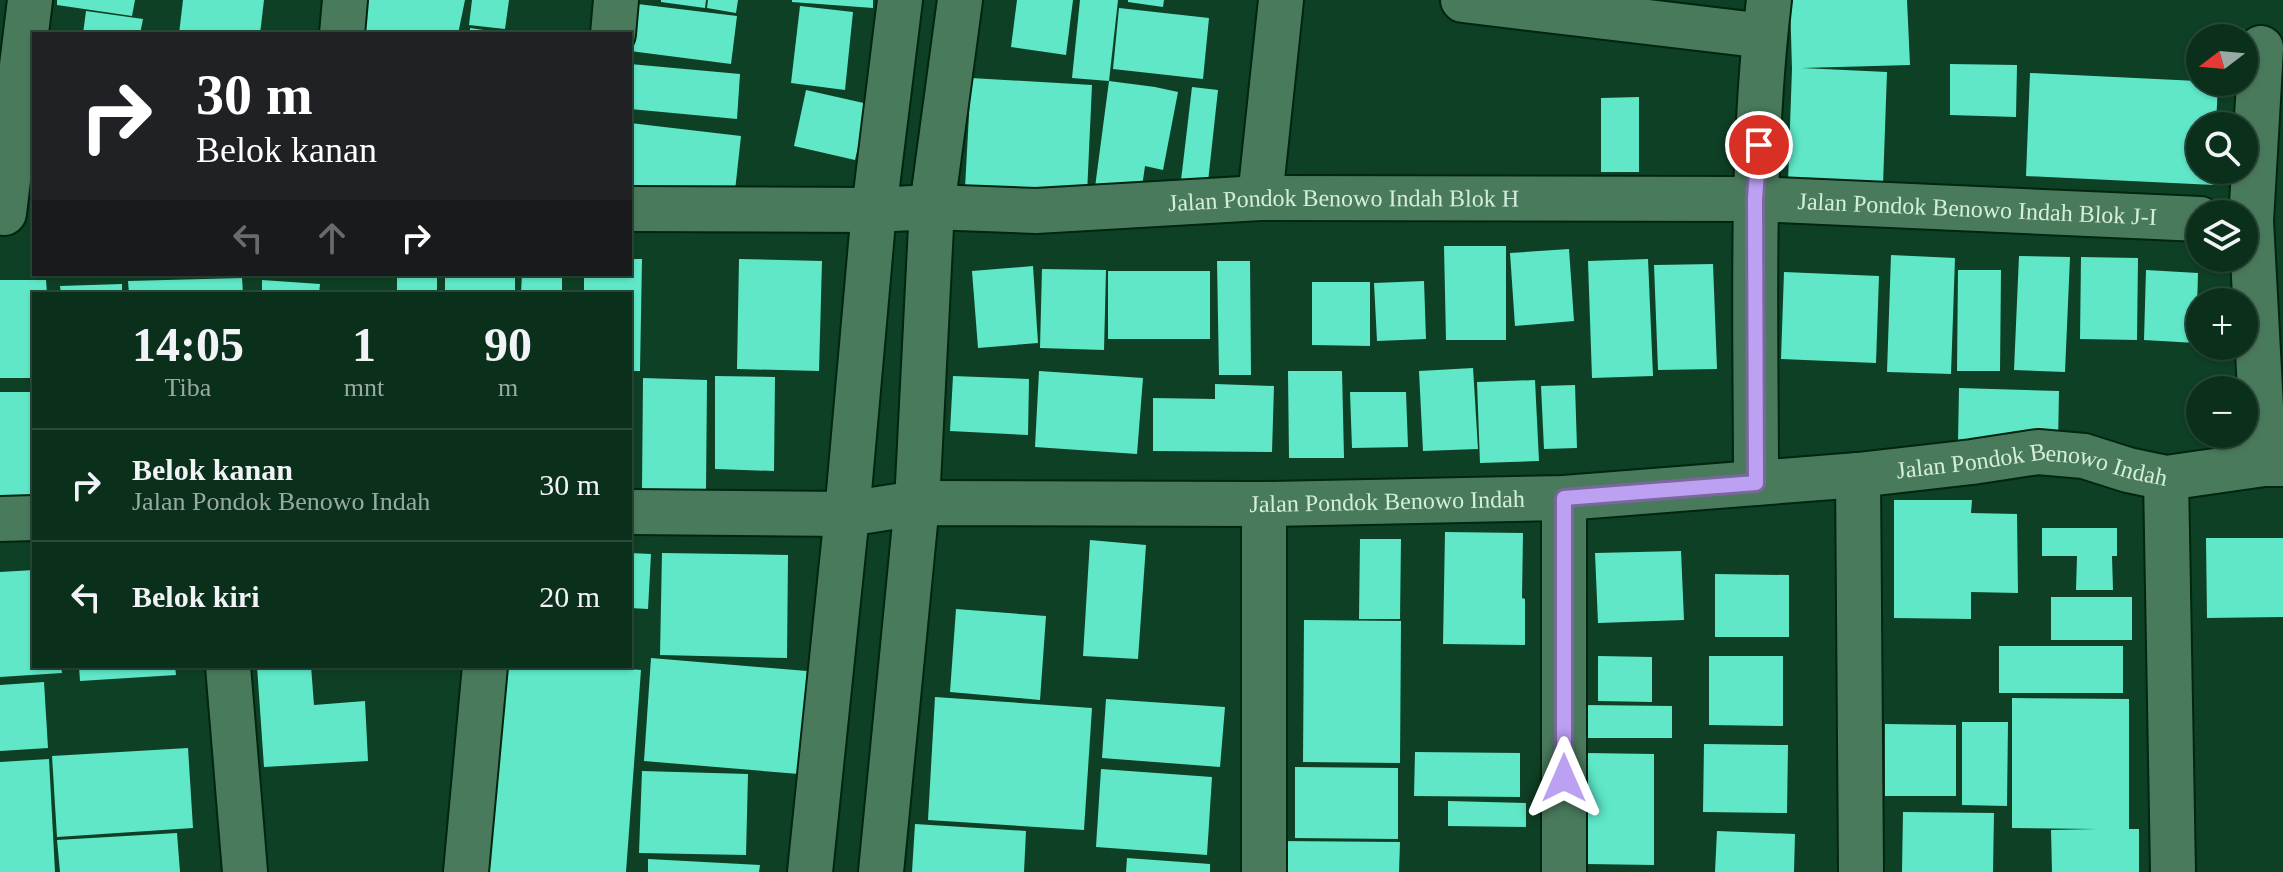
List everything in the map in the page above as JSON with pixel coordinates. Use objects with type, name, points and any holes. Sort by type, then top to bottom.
[{"type":"street","points":[[13,214],[30,0]]},
{"type":"street","points":[[342,32],[345,0]]},
{"type":"street","points":[[613,32],[616,0]]},
{"type":"street","points":[[810,872],[874,210],[900,0]]},
{"type":"street","points":[[881,872],[917,503],[932,207],[960,0]]},
{"type":"street","points":[[1260,198],[1281,0]]},
{"type":"street","points":[[1463,0],[1767,18],[1755,199],[1756,483]]},
{"type":"street","points":[[2249,200],[2261,48]]},
{"type":"street","name":"Jalan Pondok Benowo Indah Blok H","points":[[632,209],[874,210],[932,207],[1036,211],[1260,198],[1755,199]]},
{"type":"street","name":"Jalan Pondok Benowo Indah Blok J-I","points":[[1755,199],[2186,218]]},
{"type":"street","points":[[2253,272],[2274,464]]},
{"type":"street","name":"Jalan Pondok Benowo Indah","points":[[632,512],[847,514],[917,503],[1264,504],[1564,498],[1858,475],[2038,452],[2084,456],[2166,478],[2274,464]]},
{"type":"street","points":[[1858,475],[1861,872]]},
{"type":"street","points":[[2166,478],[2173,872]]},
{"type":"street","points":[[1564,498],[1564,872]]},
{"type":"street","points":[[1264,504],[1264,872]]},
{"type":"street","points":[[0,519],[32,518]]},
{"type":"street","points":[[228,668],[245,872]]},
{"type":"street","points":[[466,872],[485,668]]},
{"type":"building","points":[[57,0],[135,0],[132,16],[57,5]]},
{"type":"building","points":[[183,0],[264,0],[260,32],[179,32]]},
{"type":"building","points":[[357,0],[465,0],[458,32],[365,32],[351,29]]},
{"type":"building","points":[[472,0],[509,0],[505,29],[469,25]]},
{"type":"building","points":[[661,0],[706,0],[705,8]]},
{"type":"building","points":[[708,0],[738,0],[736,13],[707,8]]},
{"type":"building","points":[[873,0],[873,8],[792,2]]},
{"type":"building","points":[[1017,0],[1073,0],[1066,55],[1011,47]]},
{"type":"building","points":[[1080,0],[1118,0],[1109,81],[1072,78]]},
{"type":"building","points":[[1128,0],[1164,0],[1163,7]]},
{"type":"building","points":[[1790,0],[1907,0],[1910,65],[1802,68],[1887,72],[1883,185],[1788,182],[1792,69]]},
{"type":"building","points":[[621,2],[737,16],[731,64],[632,51],[632,32],[629,32]]},
{"type":"building","points":[[800,6],[853,12],[845,90],[791,83]]},
{"type":"building","points":[[1119,8],[1209,18],[1203,79],[1113,69]]},
{"type":"building","points":[[86,11],[143,19],[140,32],[83,32]]},
{"type":"building","points":[[470,28],[497,32],[470,32]]},
{"type":"building","points":[[632,64],[740,74],[737,119],[632,109]]},
{"type":"building","points":[[1950,64],[2017,65],[2016,117],[1950,115]]},
{"type":"building","points":[[2030,73],[2186,80],[2186,96],[2217,96],[2217,112],[2186,112],[2186,184],[2026,176]]},
{"type":"building","points":[[971,78],[1092,85],[1087,194],[965,188]]},
{"type":"building","points":[[1109,81],[1178,92],[1163,170],[1145,166],[1140,201],[1094,195]]},
{"type":"building","points":[[1192,87],[1218,90],[1207,191],[1180,189]]},
{"type":"building","points":[[806,90],[868,104],[855,160],[794,146]]},
{"type":"building","points":[[1639,97],[1639,172],[1601,172],[1601,98]]},
{"type":"building","points":[[632,123],[741,136],[733,209],[632,197]]},
{"type":"building","points":[[1444,246],[1506,246],[1506,340],[1446,340]]},
{"type":"building","points":[[1569,249],[1574,321],[1515,326],[1510,253]]},
{"type":"building","points":[[1891,255],[1955,258],[1951,374],[1887,372]]},
{"type":"building","points":[[2019,256],[2070,257],[2065,372],[2014,370]]},
{"type":"building","points":[[2081,257],[2138,258],[2137,340],[2080,339]]},
{"type":"building","points":[[632,259],[642,259],[640,371],[632,371],[632,292],[584,292],[584,276],[632,276]]},
{"type":"building","points":[[739,259],[822,261],[819,371],[737,369]]},
{"type":"building","points":[[1648,259],[1653,376],[1592,378],[1588,261]]},
{"type":"building","points":[[1217,261],[1250,261],[1251,375],[1219,375]]},
{"type":"building","points":[[1713,264],[1717,369],[1658,370],[1654,265]]},
{"type":"building","points":[[1033,266],[1038,343],[978,348],[972,271]]},
{"type":"building","points":[[1042,269],[1106,270],[1104,350],[1040,348]]},
{"type":"building","points":[[1958,270],[2001,270],[2000,371],[1957,371]]},
{"type":"building","points":[[2146,270],[2198,273],[2198,288],[2186,288],[2186,342],[2144,340]]},
{"type":"building","points":[[1108,271],[1210,271],[1210,339],[1108,339]]},
{"type":"building","points":[[1784,272],[1879,276],[1876,363],[1781,359]]},
{"type":"building","points":[[397,276],[437,276],[437,292],[397,292]]},
{"type":"building","points":[[445,276],[515,276],[515,292],[445,292]]},
{"type":"building","points":[[522,276],[562,276],[562,292],[521,292]]},
{"type":"building","points":[[242,278],[243,292],[129,292],[128,281]]},
{"type":"building","points":[[0,280],[46,280],[47,292],[32,292],[32,378],[0,378]]},
{"type":"building","points":[[262,280],[320,284],[319,292],[262,292]]},
{"type":"building","points":[[1424,281],[1426,339],[1377,341],[1374,283]]},
{"type":"building","points":[[1312,282],[1370,282],[1370,346],[1312,345]]},
{"type":"building","points":[[122,284],[122,292],[61,292],[60,286]]},
{"type":"building","points":[[1473,368],[1478,449],[1423,451],[1419,371]]},
{"type":"building","points":[[1039,371],[1143,378],[1137,454],[1035,447]]},
{"type":"building","points":[[1288,371],[1342,371],[1344,458],[1289,458]]},
{"type":"building","points":[[715,376],[775,377],[774,471],[715,469]]},
{"type":"building","points":[[953,376],[1029,379],[1028,435],[950,431]]},
{"type":"building","points":[[643,378],[707,380],[706,490],[642,489]]},
{"type":"building","points":[[1535,380],[1539,461],[1480,463],[1477,382]]},
{"type":"building","points":[[1215,384],[1274,386],[1272,452],[1153,451],[1153,398],[1215,399]]},
{"type":"building","points":[[1575,385],[1577,448],[1544,449],[1541,386]]},
{"type":"building","points":[[1959,388],[2059,391],[2058,444],[1958,442]]},
{"type":"building","points":[[0,392],[32,392],[32,506],[0,505]]},
{"type":"building","points":[[1350,392],[1406,392],[1408,447],[1352,448]]},
{"type":"building","points":[[1894,500],[1972,500],[1971,513],[2017,514],[2018,593],[1971,592],[1971,619],[1894,618]]},
{"type":"building","points":[[2042,528],[2117,528],[2117,556],[2112,556],[2113,590],[2076,590],[2077,556],[2042,556]]},
{"type":"building","points":[[1445,532],[1523,533],[1525,645],[1443,644]]},
{"type":"building","points":[[2206,538],[2283,538],[2283,617],[2207,618]]},
{"type":"building","points":[[1360,539],[1401,539],[1400,619],[1359,619]]},
{"type":"building","points":[[1090,540],[1146,545],[1138,659],[1083,656]]},
{"type":"building","points":[[1681,551],[1684,620],[1598,623],[1595,553]]},
{"type":"building","points":[[632,553],[651,554],[648,609],[632,608]]},
{"type":"building","points":[[662,553],[788,555],[787,658],[660,655]]},
{"type":"building","points":[[32,570],[32,668],[61,668],[62,673],[0,677],[0,572]]},
{"type":"building","points":[[1715,574],[1789,575],[1789,637],[1715,637]]},
{"type":"building","points":[[2051,597],[2132,597],[2132,640],[2051,640]]},
{"type":"building","points":[[956,609],[1046,616],[1040,700],[950,692]]},
{"type":"building","points":[[1304,620],[1401,621],[1400,763],[1303,762]]},
{"type":"building","points":[[1999,646],[2123,646],[2123,693],[1999,693]]},
{"type":"building","points":[[1598,656],[1652,657],[1652,702],[1598,701]]},
{"type":"building","points":[[1709,656],[1783,656],[1783,726],[1709,725]]},
{"type":"building","points":[[651,658],[807,671],[799,774],[644,761]]},
{"type":"building","points":[[79,668],[175,668],[176,675],[80,681]]},
{"type":"building","points":[[257,668],[311,668],[314,705],[365,701],[368,761],[264,767]]},
{"type":"building","points":[[491,668],[641,670],[626,872],[476,872]]},
{"type":"building","points":[[44,682],[48,748],[0,751],[0,685]]},
{"type":"building","points":[[935,697],[1092,708],[1084,830],[928,820]]},
{"type":"building","points":[[2012,698],[2129,699],[2129,829],[2139,829],[2139,872],[2052,872],[2051,830],[2096,829],[2012,828]]},
{"type":"building","points":[[1106,699],[1225,707],[1220,767],[1102,758]]},
{"type":"building","points":[[1585,705],[1672,706],[1672,738],[1585,738]]},
{"type":"building","points":[[1962,722],[2008,722],[2007,806],[1962,805]]},
{"type":"building","points":[[1885,724],[1956,725],[1956,796],[1885,796]]},
{"type":"building","points":[[1704,744],[1788,745],[1787,813],[1703,812]]},
{"type":"building","points":[[188,748],[193,828],[57,837],[52,756]]},
{"type":"building","points":[[1415,752],[1520,753],[1520,797],[1414,796]]},
{"type":"building","points":[[1587,753],[1654,754],[1654,865],[1586,864]]},
{"type":"building","points":[[49,759],[55,872],[0,872],[0,762]]},
{"type":"building","points":[[1295,767],[1398,768],[1398,839],[1295,838]]},
{"type":"building","points":[[1101,769],[1212,777],[1207,855],[1096,847]]},
{"type":"building","points":[[642,771],[748,774],[746,855],[639,853]]},
{"type":"building","points":[[1448,801],[1526,803],[1526,827],[1448,826]]},
{"type":"building","points":[[1903,812],[1994,813],[1993,872],[1902,872]]},
{"type":"building","points":[[915,824],[1026,831],[1024,872],[912,872]]},
{"type":"building","points":[[1717,831],[1795,834],[1794,872],[1715,872]]},
{"type":"building","points":[[177,833],[180,872],[60,872],[57,840]]},
{"type":"building","points":[[1278,841],[1400,842],[1399,872],[1277,872]]},
{"type":"building","points":[[1127,858],[1210,864],[1210,872],[1126,872]]},
{"type":"building","points":[[648,859],[760,865],[759,872],[648,872]]},
{"type":"route","points":[[1564,778],[1564,498],[1756,483],[1755,199],[1759,145]]}]
